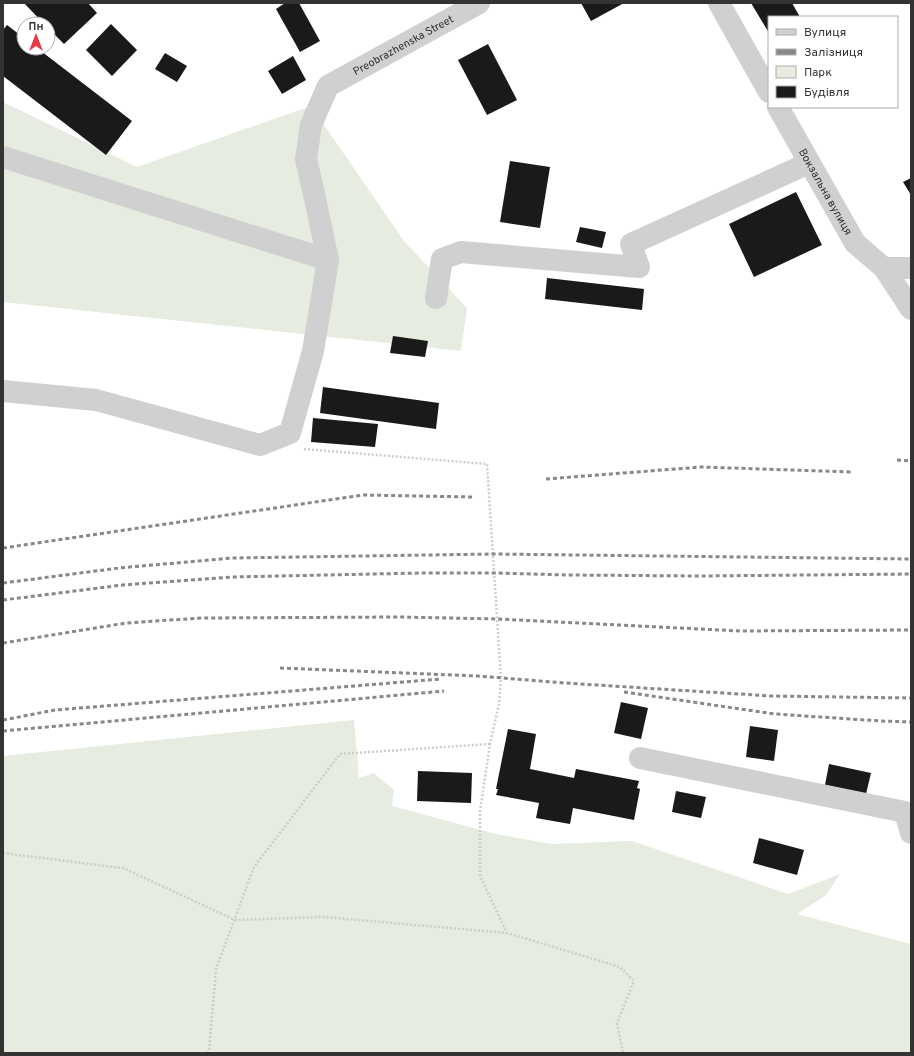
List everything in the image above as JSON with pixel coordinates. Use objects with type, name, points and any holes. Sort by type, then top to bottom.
[{"type":"street","name":"Preobrazhenska Street","points":[[328,260],[306,160],[311,125],[328,86],[479,3]]},
{"type":"street","points":[[719,3],[768,90]]},
{"type":"street","name":"Вокзальна вулиця","points":[[779,108],[855,244],[884,268],[911,309]]},
{"type":"street","points":[[3,157],[328,260],[313,351],[290,433],[260,445],[96,400],[3,390]]},
{"type":"street","points":[[436,298],[442,259],[461,252],[639,267],[632,244],[809,163]]},
{"type":"street","points":[[884,268],[911,268]]},
{"type":"street","points":[[640,758],[906,812],[911,833]]},
{"type":"path","points":[[299,448],[487,464],[501,678],[480,811],[480,876],[507,934]]},
{"type":"path","points":[[207,1053],[209,1051],[216,969],[254,867],[340,754],[490,744]]},
{"type":"path","points":[[3,853],[123,868],[235,920],[324,917],[507,934],[620,967],[634,982],[617,1023],[623,1053]]},
{"type":"green space","points":[[3,102],[137,167],[311,106],[404,241],[467,308],[461,351],[3,302]]},
{"type":"green space","points":[[354,720],[359,778],[374,773],[394,790],[392,806],[496,834],[551,844],[632,841],[788,894],[840,874],[826,895],[797,914],[911,944],[911,1053],[3,1053],[3,756]]},
{"type":"building","points":[[24,3],[88,3],[97,13],[64,44],[56,36],[56,16],[36,16]]},
{"type":"building","points":[[285,3],[299,3],[320,41],[300,52],[276,9]]},
{"type":"building","points":[[581,3],[624,3],[591,21]]},
{"type":"building","points":[[751,3],[792,3],[799,16],[768,16],[768,31]]},
{"type":"building","points":[[111,24],[137,50],[112,76],[86,50]]},
{"type":"building","points":[[7,25],[16,32],[16,56],[47,56],[132,121],[106,155],[3,76],[3,30]]},
{"type":"building","points":[[488,44],[517,100],[487,115],[458,60]]},
{"type":"building","points":[[165,53],[187,66],[177,82],[155,69]]},
{"type":"building","points":[[293,56],[306,80],[282,94],[268,71]]},
{"type":"building","points":[[510,161],[550,167],[540,228],[500,222]]},
{"type":"building","points":[[911,178],[911,195],[903,182]]},
{"type":"building","points":[[796,192],[822,245],[754,277],[729,224]]},
{"type":"building","points":[[580,227],[606,232],[602,248],[576,242]]},
{"type":"building","points":[[547,278],[644,289],[642,310],[545,299]]},
{"type":"building","points":[[393,336],[428,341],[425,357],[390,353]]},
{"type":"building","points":[[323,387],[439,403],[436,429],[320,413]]},
{"type":"building","points":[[313,418],[378,424],[375,447],[311,442]]},
{"type":"building","points":[[621,702],[648,708],[641,739],[614,733]]},
{"type":"building","points":[[750,726],[778,730],[774,761],[746,757]]},
{"type":"building","points":[[508,729],[536,734],[530,769],[574,778],[576,769],[639,781],[637,788],[640,789],[634,820],[573,808],[570,824],[536,818],[539,803],[496,795]]},
{"type":"building","points":[[829,764],[871,773],[866,794],[825,785]]},
{"type":"building","points":[[418,771],[472,773],[471,803],[417,801]]},
{"type":"building","points":[[676,791],[706,797],[701,818],[672,812]]},
{"type":"building","points":[[759,838],[804,850],[797,875],[753,863]]},
{"type":"railway","points":[[897,460],[911,461]]},
{"type":"railway","points":[[546,479],[701,467],[852,472]]},
{"type":"railway","points":[[3,548],[363,495],[475,497]]},
{"type":"railway","points":[[3,583],[119,568],[232,558],[493,554],[911,559]]},
{"type":"railway","points":[[3,600],[123,585],[232,577],[421,573],[701,576],[911,574]]},
{"type":"railway","points":[[3,643],[126,623],[201,618],[399,617],[498,619],[740,631],[911,630]]},
{"type":"railway","points":[[280,668],[478,676],[771,696],[911,698]]},
{"type":"railway","points":[[3,720],[55,710],[441,679]]},
{"type":"railway","points":[[3,731],[444,691]]},
{"type":"railway","points":[[624,692],[775,714],[911,722]]}]
